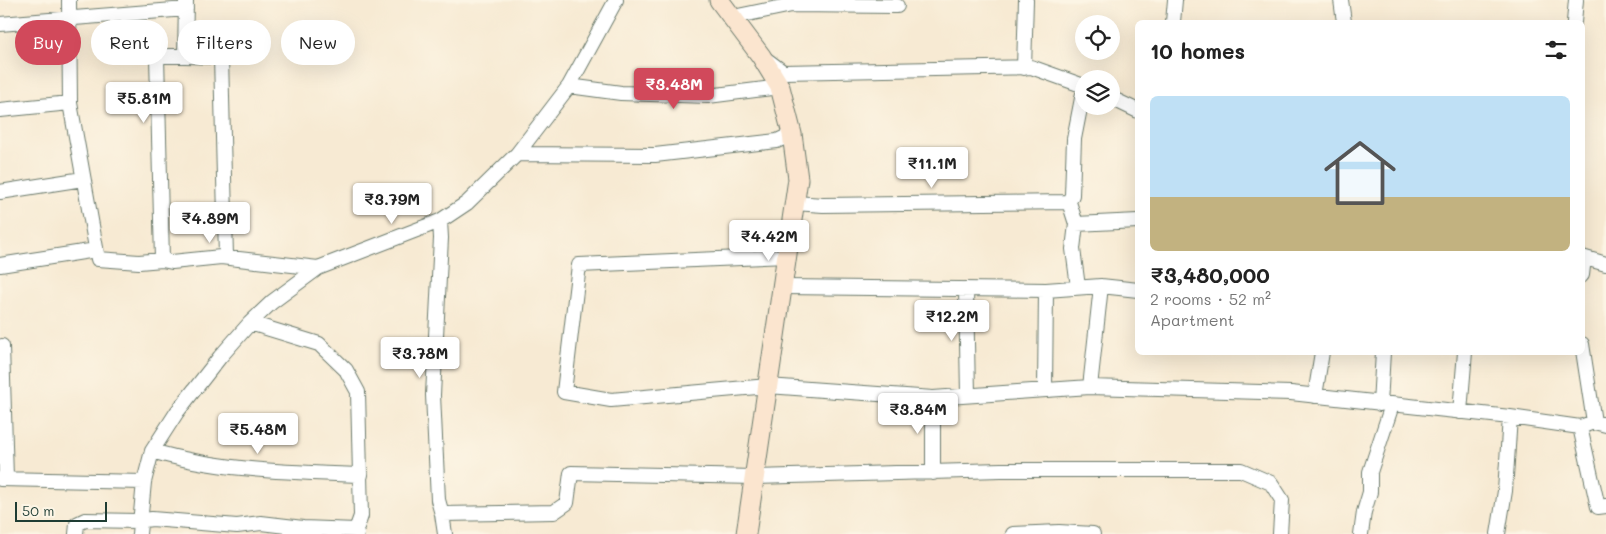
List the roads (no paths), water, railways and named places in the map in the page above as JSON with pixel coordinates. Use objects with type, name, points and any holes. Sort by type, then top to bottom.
[{"type":"main road","points":[[719,0],[761,56],[780,87],[792,134],[798,179],[746,534]]},
{"type":"street","points":[[69,0],[70,103],[98,259],[139,262],[162,260],[172,262],[226,258],[318,268]]},
{"type":"street","points":[[140,527],[144,482],[152,452],[177,412],[220,357],[250,323],[272,302],[318,268],[440,221],[466,203],[518,154],[569,86],[616,0]]},
{"type":"street","points":[[1024,68],[1026,0]]},
{"type":"street","points":[[1173,20],[1174,0]]},
{"type":"street","points":[[1342,0],[1344,20]]},
{"type":"street","points":[[1574,20],[1576,0]]},
{"type":"street","points":[[0,24],[186,5],[186,20]]},
{"type":"street","points":[[733,17],[792,5],[897,6]]},
{"type":"street","points":[[162,260],[157,56],[178,56]]},
{"type":"street","points":[[761,56],[784,72],[1031,67],[1075,84]]},
{"type":"street","points":[[221,65],[226,258]]},
{"type":"street","points":[[569,86],[621,93],[708,96],[780,87]]},
{"type":"street","points":[[1120,102],[1135,110]]},
{"type":"street","points":[[0,110],[70,103]]},
{"type":"street","points":[[1078,287],[1073,249],[1076,224],[1068,202],[1072,195],[1074,139],[1079,115]]},
{"type":"street","points":[[518,154],[655,155],[776,141],[792,134]]},
{"type":"street","points":[[0,192],[83,179]]},
{"type":"street","points":[[794,204],[1068,202]]},
{"type":"street","points":[[440,221],[441,238],[433,395],[438,500],[445,534]]},
{"type":"street","points":[[1076,224],[1135,221]]},
{"type":"street","points":[[0,265],[96,250]]},
{"type":"street","points":[[787,256],[579,265],[564,392],[611,400],[768,386],[933,398],[1090,387],[1291,393],[1510,417],[1580,427],[1600,424],[1584,355]]},
{"type":"street","points":[[1585,258],[1606,264]]},
{"type":"street","points":[[1090,387],[1101,286]]},
{"type":"street","points":[[783,287],[1046,290],[1101,286],[1135,290]]},
{"type":"street","points":[[966,289],[968,395]]},
{"type":"street","points":[[1045,390],[1046,290]]},
{"type":"street","points":[[76,534],[77,524],[85,520],[140,527],[152,519],[238,526],[261,523],[356,532],[361,516],[358,392],[346,370],[319,344],[250,323]]},
{"type":"street","points":[[2,346],[3,478],[46,481],[144,482]]},
{"type":"street","points":[[1314,396],[1321,355]]},
{"type":"street","points":[[1361,534],[1364,512],[1370,492],[1370,472],[1386,404],[1383,355]]},
{"type":"street","points":[[1460,412],[1465,355]]},
{"type":"street","points":[[933,398],[933,473]]},
{"type":"street","points":[[1498,534],[1505,491],[1510,417]]},
{"type":"street","points":[[1580,427],[1598,507],[1606,506]]},
{"type":"street","points":[[152,452],[176,459],[263,470],[360,475]]},
{"type":"street","points":[[442,514],[554,512],[567,503],[571,473],[755,477],[1001,470],[1241,470],[1271,483],[1282,500],[1280,534]]},
{"type":"street","points":[[1013,534],[1059,532],[1093,534]]}]
